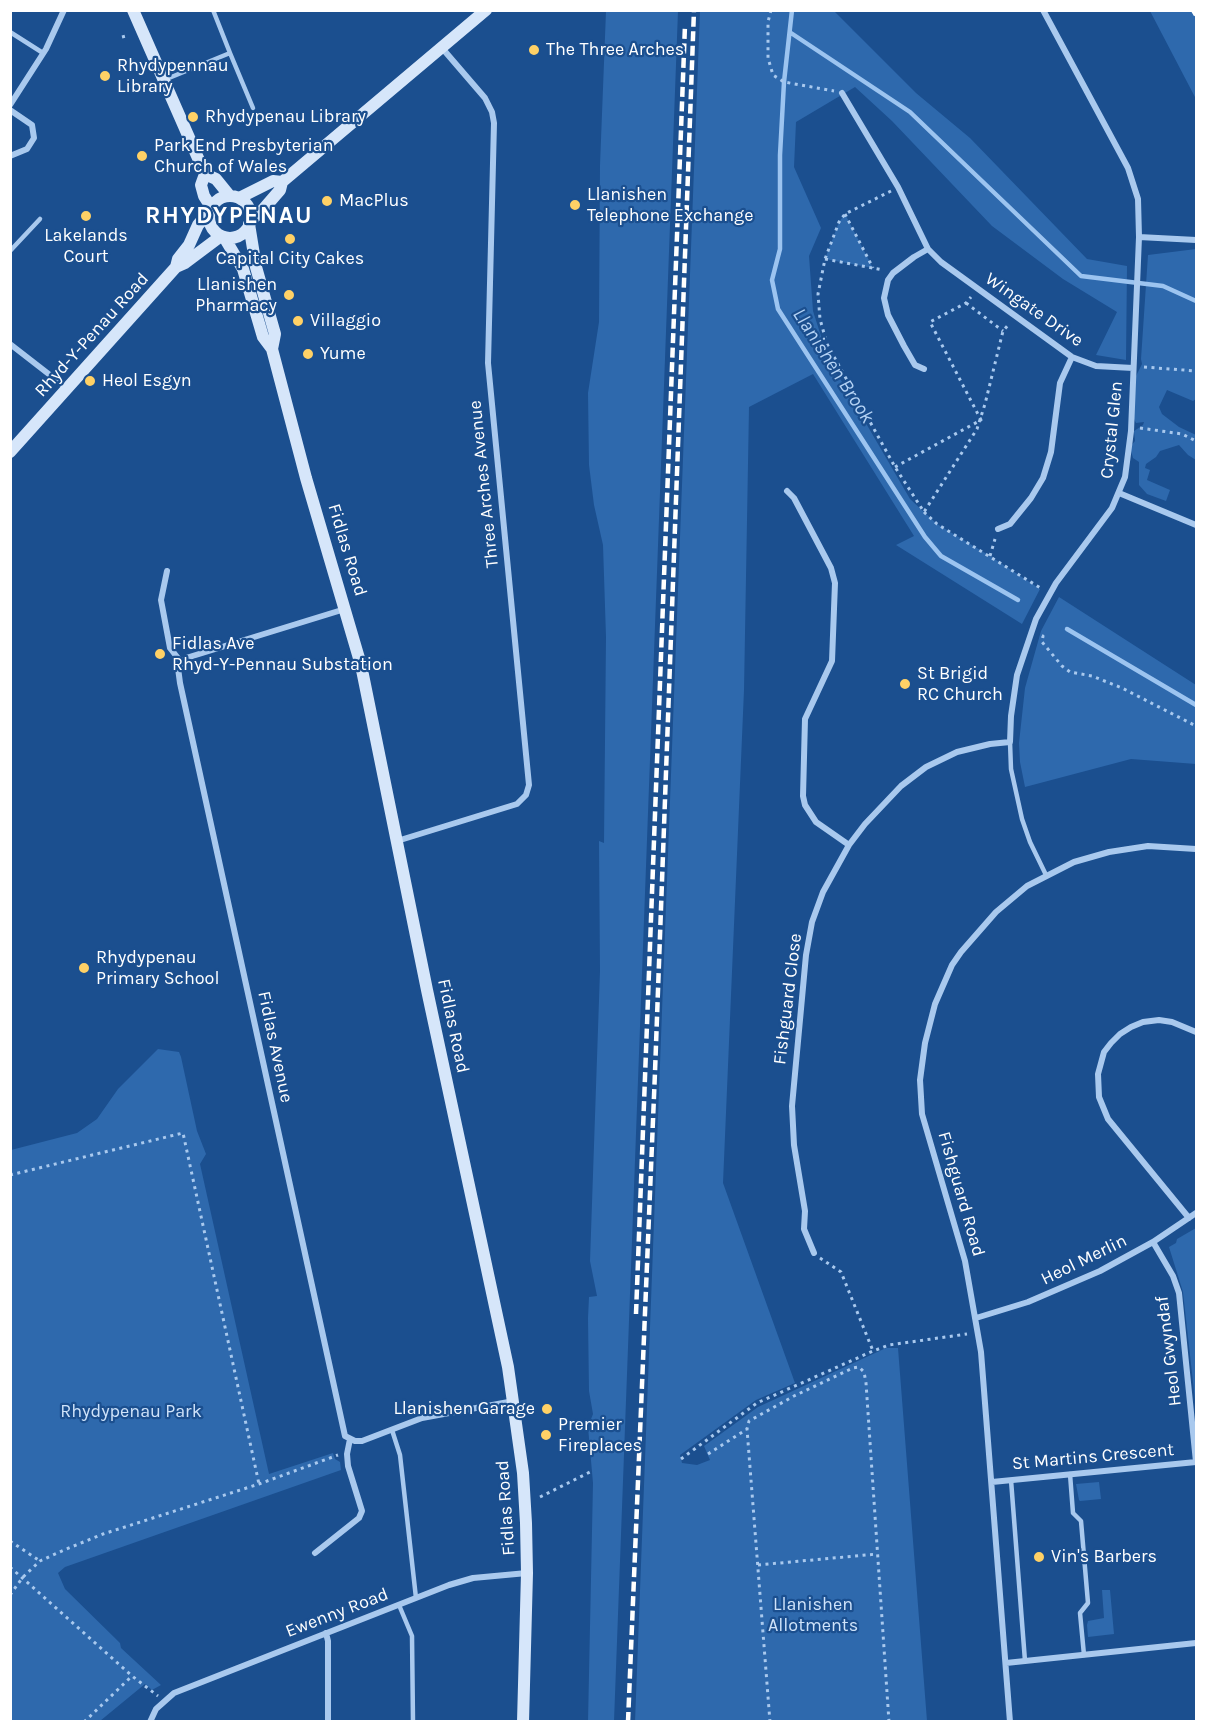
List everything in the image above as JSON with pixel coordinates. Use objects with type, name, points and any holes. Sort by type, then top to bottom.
[{"type":"street","points":[[10,105],[43,53],[64,10]]},
{"type":"street","points":[[133,10],[206,174],[216,179],[234,197],[248,206],[250,222]]},
{"type":"street","points":[[206,174],[201,185],[210,209],[210,225],[222,236],[239,235],[280,190],[282,182],[486,10]]},
{"type":"street","name":"Crystal Glen","points":[[1010,742],[1012,702],[1018,670],[1036,619],[1056,584],[1104,521],[1119,493],[1127,463],[1139,237],[1138,199],[1128,168],[1043,10]]},
{"type":"street","name":"Three Arches Avenue","points":[[397,841],[517,804],[526,795],[529,785],[488,363],[494,123],[492,112],[485,98],[442,48]]},
{"type":"street","name":"Wingate Drive","points":[[842,93],[898,187],[928,249],[941,262],[1072,357],[1096,366],[1133,368]]},
{"type":"street","points":[[10,110],[32,125],[34,138],[27,149],[10,156]]},
{"type":"street","points":[[210,209],[221,198],[234,197],[273,181],[282,182]]},
{"type":"street","name":"Rhyd-Y-Penau Road","points":[[176,267],[178,259],[210,209]]},
{"type":"street","name":"Fidlas Road","points":[[250,222],[256,267],[275,334],[273,349],[306,478],[346,609],[367,693],[427,990],[502,1334],[514,1401],[526,1504],[527,1573],[523,1722]]},
{"type":"street","name":"Fidlas Road","points":[[222,236],[243,269],[263,337],[273,349]]},
{"type":"street","name":"Rhyd-Y-Penau Road","points":[[10,452],[176,267],[222,236]]},
{"type":"street","points":[[1139,237],[1197,240]]},
{"type":"street","points":[[924,369],[915,365],[888,315],[884,298],[885,288],[893,273],[907,261],[928,249]]},
{"type":"street","points":[[10,344],[68,389]]},
{"type":"street","points":[[998,529],[1010,524],[1032,498],[1043,478],[1051,452],[1060,383],[1072,357]]},
{"type":"street","points":[[787,491],[794,498],[831,568],[835,583],[832,661],[805,719],[803,796],[805,805],[816,822],[849,845]]},
{"type":"street","points":[[1119,493],[1197,525]]},
{"type":"street","points":[[167,571],[161,600],[170,648],[181,662],[186,658],[346,609]]},
{"type":"street","name":"Fidlas Avenue","points":[[181,662],[178,668],[180,683],[340,1420],[345,1436],[350,1439]]},
{"type":"street","name":"Fishguard Close","points":[[814,1253],[804,1229],[805,1211],[792,1106],[797,1035],[812,922],[832,872],[849,845],[889,796],[926,767],[964,750],[1010,742]]},
{"type":"street","name":"Fishguard Road","points":[[1010,1722],[984,1382],[976,1318],[960,1242],[923,1120],[921,1062],[935,1004],[947,975],[961,952],[996,912],[1027,886],[1074,862],[1130,848],[1165,846],[1197,849]]},
{"type":"street","points":[[1189,1218],[1108,1119],[1099,1097],[1098,1074],[1104,1052],[1119,1034],[1131,1027],[1159,1020],[1172,1022],[1197,1032]]},
{"type":"street","name":"Heol Merlin","points":[[976,1318],[1053,1293],[1100,1271],[1153,1242],[1197,1213]]},
{"type":"street","name":"Heol Gwyndaf","points":[[1153,1242],[1168,1267],[1179,1293],[1196,1462]]},
{"type":"street","points":[[315,1553],[359,1518],[363,1511],[348,1466],[347,1454],[350,1439],[362,1442],[422,1418],[514,1401]]},
{"type":"street","name":"St Martins Crescent","points":[[992,1482],[1196,1462]]},
{"type":"street","name":"Ewenny Road","points":[[163,1700],[174,1693],[462,1581],[527,1573]]},
{"type":"street","points":[[326,1633],[328,1641],[328,1722]]},
{"type":"street","points":[[1006,1663],[1197,1643]]},
{"type":"street","points":[[150,1722],[163,1700]]},
{"type":"lane","points":[[213,10],[253,108]]},
{"type":"lane","points":[[10,32],[43,53]]},
{"type":"lane","points":[[164,80],[230,53]]},
{"type":"lane","points":[[10,251],[40,219]]},
{"type":"lane","name":"Crystal Glen","points":[[1010,742],[1011,769],[1022,819],[1046,875]]},
{"type":"lane","points":[[392,1430],[400,1455],[416,1598]]},
{"type":"lane","points":[[1070,1474],[1073,1513],[1081,1521],[1088,1603],[1080,1613],[1084,1655]]},
{"type":"lane","points":[[1011,1480],[1025,1661]]},
{"type":"lane","points":[[399,1605],[412,1636],[412,1722]]},
{"type":"path","points":[[771,10],[768,22],[768,58],[773,75],[784,81],[842,93]]},
{"type":"path","points":[[898,187],[845,214],[839,222],[825,259],[818,294],[819,319],[827,344],[895,467],[924,512],[937,524],[1042,589]]},
{"type":"path","points":[[845,214],[873,268]]},
{"type":"path","points":[[825,259],[893,273]]},
{"type":"path","points":[[977,288],[966,303],[930,322],[981,420]]},
{"type":"path","points":[[966,303],[1003,331]]},
{"type":"path","points":[[924,512],[981,420],[1003,331],[1015,317]]},
{"type":"path","points":[[1141,367],[1197,371]]},
{"type":"path","points":[[895,467],[981,420]]},
{"type":"path","points":[[1139,428],[1182,434],[1197,441]]},
{"type":"path","points":[[990,556],[998,529]]},
{"type":"path","points":[[1040,635],[1043,636],[1042,642],[1070,672],[1092,676],[1122,688],[1197,726]]},
{"type":"path","points":[[10,1175],[183,1133],[259,1484]]},
{"type":"path","points":[[814,1253],[841,1272],[873,1351]]},
{"type":"path","points":[[681,1459],[757,1403],[873,1351],[897,1343],[967,1334]]},
{"type":"path","points":[[770,1722],[747,1428],[749,1421],[794,1396],[859,1367],[864,1372],[866,1383],[889,1722]]},
{"type":"path","points":[[708,1454],[747,1428]]},
{"type":"path","points":[[10,1595],[23,1577],[40,1561],[103,1534],[259,1484],[340,1455]]},
{"type":"path","points":[[540,1497],[592,1472]]},
{"type":"path","points":[[10,1541],[40,1561]]},
{"type":"path","points":[[758,1565],[877,1554]]},
{"type":"path","points":[[10,1567],[132,1676],[163,1700]]},
{"type":"path","points":[[84,1722],[132,1676]]},
{"type":"green space","points":[[606,11],[678,11],[614,1721],[588,1722],[593,1483],[588,1427],[593,1414],[589,1391],[588,1318],[589,1297],[597,1296],[590,1261],[600,971],[599,841],[604,843],[606,637],[603,545],[594,505],[589,465],[588,393],[599,322],[600,165]]},
{"type":"green space","name":"Llanishen Allotments","points":[[700,11],[834,11],[916,93],[970,138],[1087,259],[1127,266],[1126,360],[1096,355],[1117,312],[1063,279],[992,226],[892,121],[855,87],[796,122],[794,167],[821,228],[809,256],[813,311],[828,358],[910,499],[937,524],[1040,589],[1022,624],[896,545],[914,536],[813,374],[749,407],[744,690],[723,1183],[795,1383],[756,1400],[680,1455],[682,1463],[697,1465],[710,1460],[704,1446],[758,1407],[886,1348],[898,1348],[927,1721],[635,1722]]},
{"type":"green space","points":[[1150,11],[1196,11],[1196,99]]},
{"type":"green space","points":[[845,214],[873,268],[825,259],[839,222]]},
{"type":"green space","points":[[1196,249],[1196,399],[1193,401],[1167,390],[1159,407],[1162,414],[1179,427],[1196,435],[1196,460],[1179,445],[1160,451],[1146,464],[1145,468],[1150,470],[1147,480],[1170,490],[1166,501],[1147,494],[1139,485],[1139,462],[1133,458],[1130,447],[1135,441],[1134,431],[1144,422],[1136,423],[1134,419],[1134,380],[1142,364],[1148,255]]},
{"type":"green space","points":[[1059,597],[1196,685],[1196,764],[1131,759],[1025,787],[1019,743],[1025,688],[1041,631]]},
{"type":"green space","name":"Rhydypenau Park","points":[[158,1049],[179,1052],[181,1057],[197,1131],[206,1154],[200,1164],[269,1474],[333,1453],[335,1459],[340,1462],[341,1470],[65,1567],[58,1573],[65,1589],[120,1643],[121,1648],[161,1685],[152,1690],[145,1684],[100,1721],[11,1721],[11,1150],[77,1133],[97,1119],[118,1089]]},
{"type":"green space","points":[[1196,1228],[1196,1409],[1183,1292],[1169,1247],[1176,1243],[1177,1239]]},
{"type":"green space","points":[[1099,1482],[1101,1499],[1079,1500],[1076,1484]]},
{"type":"green space","points":[[1102,1590],[1110,1590],[1114,1634],[1088,1637],[1088,1621],[1104,1618]]},
{"type":"waterway","name":"Llanishen Brook","points":[[792,10],[784,82],[780,155],[780,249],[772,280],[778,309],[925,537],[941,556],[1018,600]]},
{"type":"waterway","points":[[791,33],[910,112],[1081,276],[1163,286],[1196,301]]},
{"type":"waterway","name":"Llanishen Brook","points":[[1067,629],[1196,705]]},
{"type":"railway","points":[[628,1722],[655,1072],[694,10]]},
{"type":"railway","points":[[1193,10],[1196,15]]},
{"type":"railway","points":[[636,1314],[685,25]]},
{"type":"place","name":"The Three Arches","points":[[534,50]]},
{"type":"place","name":"Rhydypennau Library","points":[[105,76]]},
{"type":"place","name":"Rhydypenau Library","points":[[193,117]]},
{"type":"place","name":"Park End Presbyterian Church of Wales","points":[[142,156]]},
{"type":"place","name":"MacPlus","points":[[327,201]]},
{"type":"place","name":"Llanishen Telephone Exchange","points":[[575,205]]},
{"type":"place","name":"Lakelands Court","points":[[86,216]]},
{"type":"place","name":"Capital City Cakes","points":[[290,239]]},
{"type":"place","name":"Llanishen Pharmacy","points":[[289,295]]},
{"type":"place","name":"Villaggio","points":[[298,321]]},
{"type":"place","name":"Yume","points":[[308,354]]},
{"type":"place","name":"Heol Esgyn","points":[[90,381]]},
{"type":"place","name":"Fidlas Ave Rhyd-Y-Pennau Substation","points":[[160,654]]},
{"type":"place","name":"St Brigid RC Church","points":[[905,684]]},
{"type":"place","name":"Rhydypenau Primary School","points":[[84,968]]},
{"type":"place","name":"Llanishen Garage","points":[[547,1409]]},
{"type":"place","name":"Premier Fireplaces","points":[[546,1435]]},
{"type":"place","name":"Vin's Barbers","points":[[1039,1557]]},
{"type":"district","name":"RHYDYPENAU","points":[[229,216]]}]
